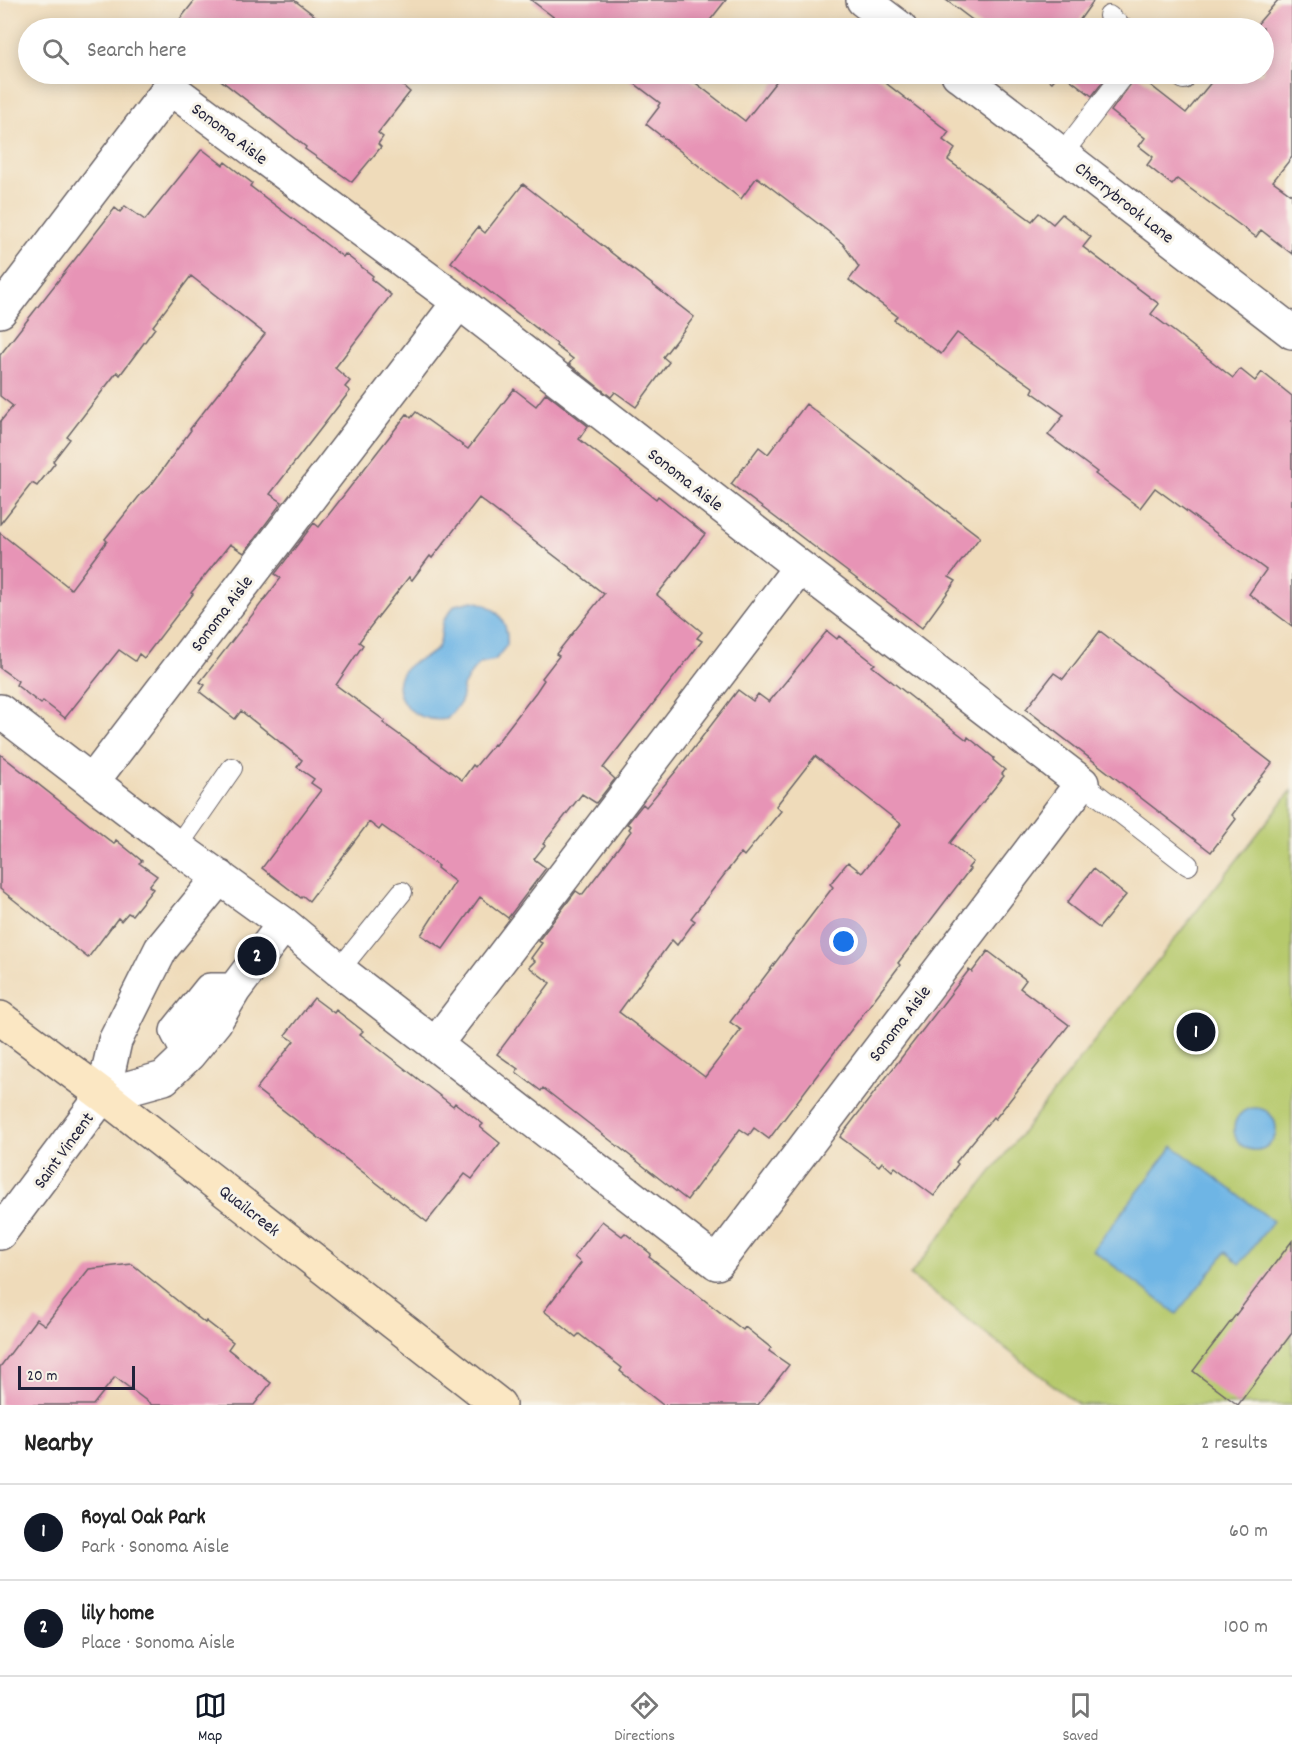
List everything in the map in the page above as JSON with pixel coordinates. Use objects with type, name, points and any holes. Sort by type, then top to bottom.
[{"type":"street","points":[[863,0],[887,18]]},
{"type":"street","name":"Cherrybrook Lane","points":[[971,84],[1292,332]]},
{"type":"street","name":"Sonoma Aisle","points":[[0,311],[170,88],[459,302],[1082,783],[717,1263],[339,970],[284,924],[177,847],[0,711]]},
{"type":"street","name":"Sonoma Aisle","points":[[92,782],[459,302]]},
{"type":"street","points":[[435,1045],[800,567]]},
{"type":"street","points":[[220,877],[161,949],[115,1041],[103,1095],[164,1078],[189,1054],[215,1022],[234,990],[284,924]]},
{"type":"street","name":"Quailcreek","points":[[0,1018],[103,1095],[499,1405]]},
{"type":"street","name":"Saint Vincent","points":[[0,1233],[103,1095]]},
{"type":"lane","points":[[1062,154],[1116,84]]},
{"type":"lane","points":[[177,847],[232,768]]},
{"type":"lane","points":[[1082,783],[1188,865]]},
{"type":"lane","points":[[339,970],[402,892]]},
{"type":"green space","points":[[1292,790],[1292,1405],[1079,1405],[910,1275]]},
{"type":"water","points":[[473,601],[488,606],[499,616],[506,629],[507,645],[495,660],[480,663],[471,673],[463,687],[461,702],[447,719],[437,720],[421,716],[404,703],[399,691],[399,680],[405,669],[438,647],[444,620],[455,605]]},
{"type":"water","points":[[1255,1108],[1263,1109],[1270,1114],[1275,1121],[1275,1137],[1270,1144],[1263,1149],[1255,1150],[1247,1149],[1240,1144],[1235,1137],[1234,1129],[1235,1121],[1240,1114],[1247,1109]]},
{"type":"water","points":[[1173,1146],[1273,1221],[1240,1264],[1226,1252],[1177,1314],[1093,1250]]},
{"type":"building","points":[[195,0],[294,0],[318,18],[181,18]]},
{"type":"building","points":[[531,0],[726,0],[712,18],[555,18]]},
{"type":"building","points":[[946,0],[1094,0],[1081,18],[970,18]]},
{"type":"building","points":[[1278,0],[1292,0],[1292,157],[1273,181],[1292,195],[1292,254],[1261,230],[1256,237],[1177,179],[1172,185],[1147,165],[1153,157],[1139,146],[1145,138],[1111,111],[1131,84],[1149,84],[1186,113],[1210,84],[1274,84],[1274,18],[1263,18]]},
{"type":"building","points":[[226,84],[401,84],[410,92],[378,133],[383,137],[378,144],[381,147],[352,182],[305,149],[306,147]]},
{"type":"building","points":[[635,84],[697,84],[745,121],[774,84],[887,84],[949,132],[943,140],[955,149],[948,160],[1032,221],[1039,213],[1053,224],[1062,214],[1091,237],[1083,247],[1159,304],[1151,314],[1233,378],[1240,369],[1255,381],[1262,372],[1292,396],[1292,626],[1249,594],[1266,570],[1155,488],[1140,508],[1095,474],[1097,472],[1048,435],[1064,415],[1032,392],[1034,388],[957,333],[941,354],[894,320],[897,316],[849,280],[859,267],[843,244],[829,232],[757,177],[741,199],[646,124],[660,103]]},
{"type":"building","points":[[1076,84],[1101,84],[1092,96]]},
{"type":"building","points":[[202,149],[223,165],[225,162],[252,183],[250,186],[343,257],[345,254],[373,276],[371,279],[391,295],[335,368],[350,381],[345,387],[350,391],[270,494],[282,502],[244,553],[230,544],[144,658],[139,654],[135,661],[119,650],[65,718],[43,701],[41,704],[16,685],[18,681],[0,668],[0,533],[71,589],[107,541],[105,539],[141,494],[152,484],[190,429],[265,334],[191,276],[120,375],[117,372],[67,437],[70,439],[53,461],[55,463],[37,486],[32,483],[0,524],[0,422],[13,406],[0,396],[0,355],[115,208],[120,212],[125,206],[145,220]]},
{"type":"building","points":[[523,184],[694,317],[663,357],[669,362],[636,407],[615,392],[611,397],[569,364],[573,359],[556,346],[557,344],[451,262],[478,227],[485,233]]},
{"type":"building","points":[[514,389],[536,406],[546,393],[588,426],[579,439],[656,499],[658,496],[705,534],[657,595],[702,632],[697,638],[702,641],[603,768],[615,779],[596,803],[582,794],[543,844],[545,845],[534,859],[546,868],[508,918],[480,897],[443,949],[421,935],[455,882],[437,868],[438,866],[382,826],[379,830],[369,822],[309,901],[303,896],[301,898],[262,868],[321,790],[311,783],[314,779],[297,767],[302,760],[241,711],[235,719],[200,692],[205,685],[200,682],[281,578],[275,574],[314,523],[319,527],[407,414],[411,418],[416,412],[468,449]],"holes":[[[479,498],[604,594],[556,654],[559,656],[542,678],[544,680],[536,692],[495,745],[475,767],[473,765],[462,780],[383,723],[385,721],[336,685],[363,645],[359,642],[367,631],[409,577],[412,580],[430,556],[432,558]]]},
{"type":"building","points":[[806,404],[980,537],[949,577],[956,581],[922,628],[731,484],[759,447],[768,454]]},
{"type":"building","points":[[827,631],[837,639],[839,636],[875,664],[872,666],[967,740],[968,737],[1005,770],[1002,774],[1004,776],[950,843],[973,862],[968,868],[970,869],[898,963],[900,965],[769,1139],[754,1128],[749,1135],[740,1129],[687,1200],[543,1088],[541,1091],[516,1072],[518,1069],[497,1054],[550,983],[529,967],[535,961],[531,958],[542,943],[538,941],[576,891],[582,895],[631,831],[629,829],[631,826],[627,824],[643,804],[646,807],[676,771],[738,690],[753,701],[758,694],[769,702]],"holes":[[[815,756],[901,824],[862,873],[848,862],[830,884],[833,887],[730,1022],[741,1030],[705,1077],[619,1012],[672,940],[677,945],[695,921],[691,918],[741,853],[744,856],[781,811],[776,806]]]},
{"type":"building","points":[[1100,631],[1272,763],[1232,815],[1236,819],[1211,852],[1026,709],[1054,673],[1063,679]]},
{"type":"building","points":[[0,754],[114,844],[116,840],[142,861],[139,863],[157,876],[149,886],[153,889],[132,915],[128,913],[121,921],[118,918],[88,958],[0,889]]},
{"type":"building","points":[[1093,869],[1126,895],[1099,928],[1067,903]]},
{"type":"building","points":[[988,951],[1026,980],[1020,988],[1069,1025],[995,1119],[993,1117],[956,1162],[958,1164],[934,1196],[895,1167],[892,1171],[882,1162],[879,1166],[840,1137],[969,970],[972,972]]},
{"type":"building","points":[[314,998],[334,1013],[336,1010],[363,1031],[360,1034],[453,1106],[455,1103],[483,1124],[480,1127],[500,1143],[472,1179],[465,1174],[427,1222],[256,1089],[294,1041],[285,1035]]},
{"type":"building","points":[[602,1221],[622,1236],[625,1233],[651,1254],[649,1257],[743,1330],[745,1327],[771,1348],[769,1351],[789,1365],[758,1405],[663,1405],[579,1334],[576,1337],[544,1311],[581,1263],[574,1257]]},
{"type":"building","points":[[1292,1241],[1292,1333],[1238,1405],[1193,1371]]},
{"type":"building","points":[[132,1264],[205,1323],[206,1321],[233,1342],[228,1349],[271,1383],[254,1405],[152,1405],[115,1377],[93,1405],[0,1405],[0,1367],[36,1319],[45,1325],[89,1269]]},
{"type":"place","name":"lily home","points":[[257,956]]},
{"type":"place","name":"Royal Oak Park","points":[[1196,1032]]}]
